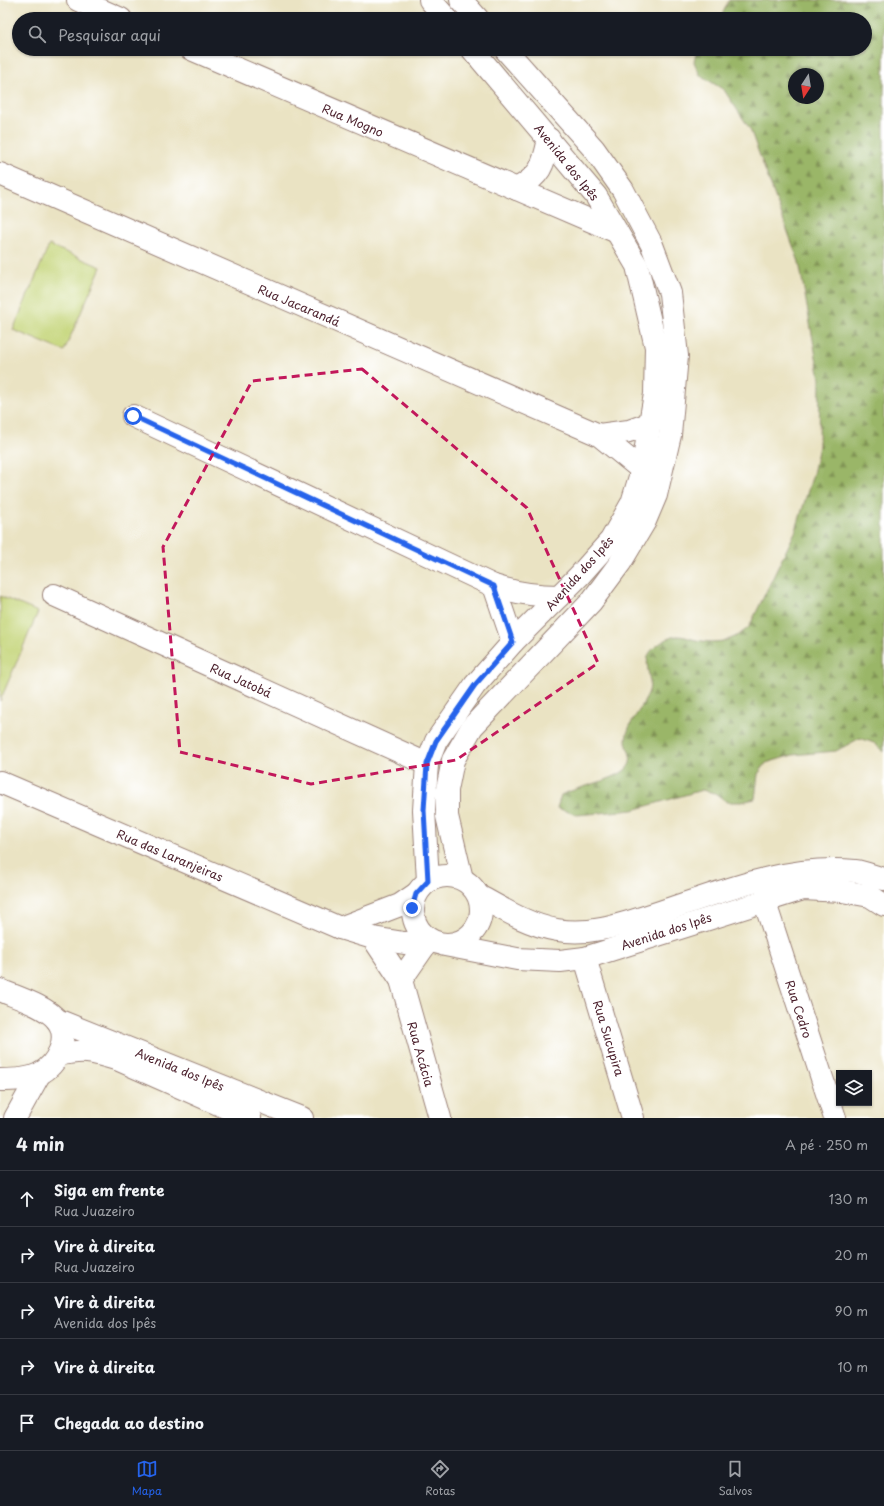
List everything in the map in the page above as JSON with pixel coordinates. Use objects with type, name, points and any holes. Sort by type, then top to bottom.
[{"type":"street","points":[[78,0],[105,12]]},
{"type":"street","points":[[430,0],[440,12]]},
{"type":"street","points":[[461,0],[472,12]]},
{"type":"street","name":"Rua Mogno","points":[[206,56],[617,232]]},
{"type":"street","name":"Avenida dos Ipês","points":[[422,888],[427,764],[436,741],[466,697],[513,642],[559,596],[611,540],[632,503],[642,470],[655,394],[656,347],[637,266],[596,196],[478,56]]},
{"type":"street","name":"Avenida dos Ipês","points":[[462,879],[447,816],[447,790],[453,760],[472,727],[591,602],[620,563],[645,521],[656,495],[670,435],[677,356],[670,293],[652,245],[623,190],[594,149],[511,56]]},
{"type":"street","points":[[517,189],[532,180],[543,164],[549,139]]},
{"type":"street","name":"Rua Jacarandá","points":[[0,174],[599,435],[642,470]]},
{"type":"street","points":[[133,416],[494,586],[517,593],[539,596],[559,596]]},
{"type":"street","points":[[599,435],[629,430],[651,423]]},
{"type":"street","points":[[494,586],[513,642]]},
{"type":"street","name":"Rua Jatobá","points":[[54,595],[427,764]]},
{"type":"street","name":"Rua das Laranjeiras","points":[[0,782],[340,928],[372,938],[404,943],[435,944]]},
{"type":"street","name":"Avenida dos Ipês","points":[[479,896],[526,921],[557,930],[589,932],[620,925],[769,878],[820,869],[857,871],[884,879]]},
{"type":"street","points":[[340,928],[400,905],[422,888],[445,876],[451,875],[462,879],[472,886],[479,896],[482,908],[481,919],[476,930],[467,938],[456,943],[435,944],[422,934],[414,922],[412,908],[422,888]]},
{"type":"street","name":"Avenida dos Ipês","points":[[435,944],[516,959],[560,961],[585,958],[802,889],[849,892],[870,896],[884,905]]},
{"type":"street","name":"Rua Cedro","points":[[764,900],[835,1118]]},
{"type":"street","name":"Rua Acácia","points":[[372,938],[403,989],[436,1115]]},
{"type":"street","points":[[403,989],[435,944]]},
{"type":"street","name":"Rua Sucupira","points":[[585,958],[633,1118]]},
{"type":"street","name":"Avenida dos Ipês","points":[[0,990],[45,1010],[57,1020],[302,1118]]},
{"type":"street","points":[[15,1118],[39,1075],[52,1065],[58,1055],[62,1034],[57,1020]]},
{"type":"street","name":"Avenida dos Ipês","points":[[58,1055],[81,1050],[112,1058],[250,1118]]},
{"type":"street","points":[[0,1080],[39,1075]]},
{"type":"highlighted area","points":[[362,369],[527,508],[598,663],[456,760],[311,784],[180,752],[163,547],[252,381]]},
{"type":"green space","points":[[729,0],[884,0],[884,752],[874,743],[860,738],[836,751],[793,755],[766,763],[758,774],[755,799],[741,802],[727,802],[715,793],[702,790],[633,810],[577,815],[557,808],[561,795],[613,777],[626,769],[629,765],[630,754],[626,743],[627,733],[649,691],[650,680],[647,663],[650,652],[668,638],[675,636],[718,642],[731,639],[749,627],[796,530],[813,474],[819,446],[820,379],[799,262],[750,129],[724,90],[700,75],[694,62],[695,56],[872,56],[872,12],[723,12]]},
{"type":"green space","points":[[49,245],[101,267],[64,351],[13,330]]},
{"type":"green space","points":[[0,596],[38,612],[0,701]]},
{"type":"route","points":[[133,416],[494,586],[513,642],[475,685],[436,741],[427,764],[424,810],[428,881],[416,894],[412,908]]}]
